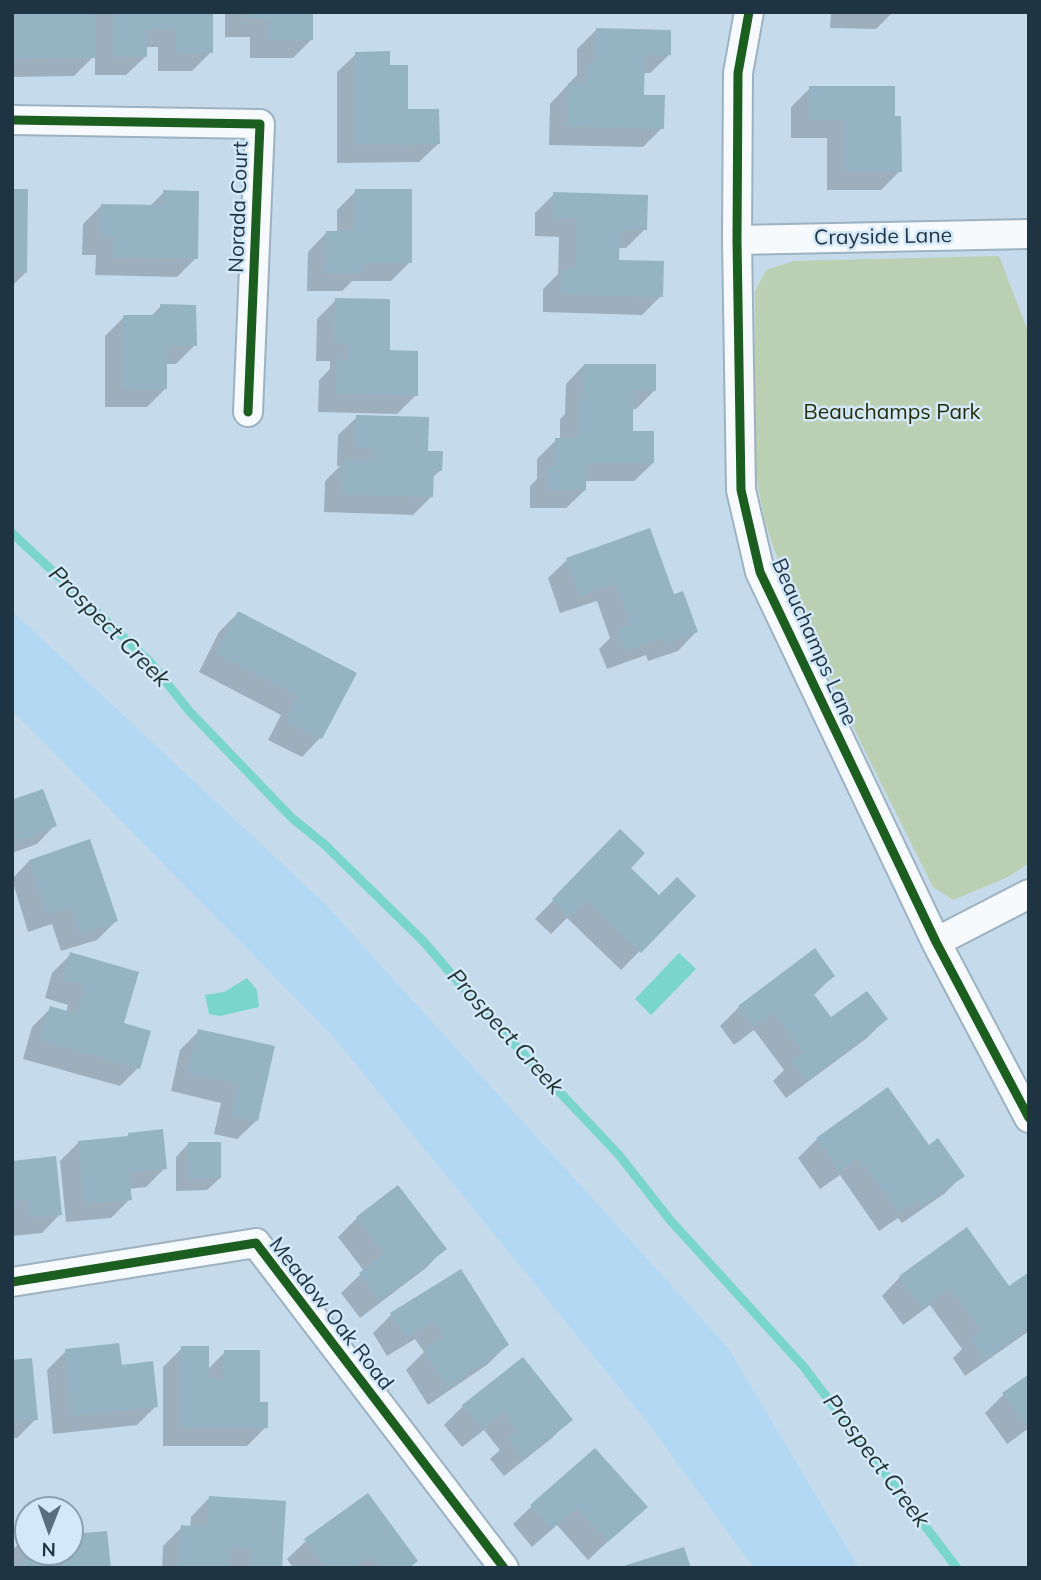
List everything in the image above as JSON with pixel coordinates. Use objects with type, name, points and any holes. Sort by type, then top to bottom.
[{"type":"street","name":"Beauchamps Lane","points":[[749,12],[738,73],[737,240],[741,490],[760,572],[936,942],[1029,1118]]},
{"type":"street","name":"Norada Court","points":[[12,120],[260,124],[248,412]]},
{"type":"street","name":"Crayside Lane","points":[[737,240],[1029,234]]},
{"type":"street","points":[[936,942],[1029,894]]},
{"type":"street","name":"Meadow Oak Road","points":[[12,1282],[256,1243],[504,1568]]},
{"type":"shaded area","points":[[12,611],[325,904],[728,1348],[859,1568],[754,1568],[649,1424],[331,1034],[12,710]]},
{"type":"shaded area","points":[[679,953],[696,969],[651,1015],[635,999]]},
{"type":"shaded area","points":[[247,978],[257,990],[259,1007],[220,1016],[209,1014],[205,995],[224,992]]},
{"type":"green space","name":"Beauchamps Park","points":[[999,256],[1029,334],[1029,863],[1008,877],[953,900],[933,887],[859,739],[786,583],[765,522],[755,470],[755,291],[766,270],[794,261]]},
{"type":"building","points":[[12,12],[95,12],[95,58],[12,59]]},
{"type":"building","points":[[114,12],[213,12],[213,53],[176,53],[176,29],[147,29],[147,57],[113,57]]},
{"type":"building","points":[[243,12],[313,12],[313,40],[269,40],[269,19],[243,19]]},
{"type":"building","points":[[596,28],[671,30],[671,55],[645,55],[644,95],[665,95],[664,129],[567,126],[568,83],[586,84],[587,63],[595,63]]},
{"type":"building","points":[[390,51],[390,65],[408,65],[408,109],[439,109],[440,144],[355,145],[355,52]]},
{"type":"building","points":[[809,86],[895,86],[895,116],[901,116],[902,172],[845,172],[845,120],[809,120]]},
{"type":"building","points":[[12,189],[28,189],[27,273],[12,273]]},
{"type":"building","points":[[355,189],[412,189],[412,263],[363,263],[363,273],[325,273],[326,231],[354,231]]},
{"type":"building","points":[[163,190],[199,191],[198,259],[113,257],[114,237],[100,237],[101,204],[163,205]]},
{"type":"building","points":[[553,192],[648,195],[647,230],[620,230],[619,260],[664,261],[663,297],[561,294],[561,269],[576,269],[577,219],[553,218]]},
{"type":"building","points":[[335,298],[390,299],[390,350],[418,351],[418,396],[336,394],[337,359],[348,360],[348,343],[334,343]]},
{"type":"building","points":[[160,304],[196,305],[197,346],[167,346],[167,389],[123,389],[123,315],[160,315]]},
{"type":"building","points":[[584,364],[656,364],[656,391],[633,390],[633,431],[654,431],[654,463],[586,463],[586,490],[548,490],[548,466],[555,466],[555,438],[578,438],[578,399],[583,399]]},
{"type":"building","points":[[356,415],[429,417],[428,451],[443,451],[442,471],[434,470],[433,497],[342,494],[343,460],[374,461],[374,448],[355,447]]},
{"type":"building","points":[[650,528],[674,594],[683,591],[698,632],[666,644],[664,637],[625,651],[617,629],[630,624],[616,583],[579,596],[566,558]]},
{"type":"building","points":[[238,611],[357,673],[322,739],[285,721],[298,696],[216,653]]},
{"type":"building","points":[[43,789],[57,826],[12,843],[12,795],[14,799]]},
{"type":"building","points":[[620,829],[645,853],[631,868],[659,895],[677,877],[696,896],[641,953],[586,900],[570,917],[552,899]]},
{"type":"building","points":[[90,839],[118,921],[80,934],[71,906],[47,914],[29,860]]},
{"type":"building","points":[[815,948],[835,976],[813,993],[831,1017],[867,991],[888,1019],[806,1081],[791,1061],[803,1052],[773,1012],[753,1027],[738,1006]]},
{"type":"building","points":[[70,952],[139,972],[124,1023],[151,1031],[140,1069],[40,1040],[50,1006],[77,1014],[85,986],[62,979]]},
{"type":"building","points":[[198,1029],[275,1046],[258,1121],[232,1116],[239,1084],[188,1073]]},
{"type":"building","points":[[888,1087],[929,1145],[938,1138],[965,1176],[922,1206],[918,1200],[899,1213],[859,1158],[840,1171],[816,1138]]},
{"type":"building","points":[[163,1129],[167,1169],[129,1172],[132,1200],[84,1204],[78,1141]]},
{"type":"building","points":[[188,1142],[221,1142],[221,1178],[188,1179]]},
{"type":"building","points":[[56,1156],[62,1215],[30,1218],[28,1200],[12,1201],[12,1161]]},
{"type":"building","points":[[398,1185],[447,1249],[379,1301],[359,1273],[384,1254],[356,1217]]},
{"type":"building","points":[[967,1227],[1009,1286],[1029,1272],[1029,1327],[985,1359],[970,1338],[981,1331],[950,1288],[922,1308],[899,1276]]},
{"type":"building","points":[[461,1269],[509,1345],[447,1388],[423,1350],[444,1337],[434,1321],[406,1338],[390,1313]]},
{"type":"building","points":[[119,1343],[122,1365],[153,1361],[158,1407],[72,1416],[65,1349]]},
{"type":"building","points":[[181,1346],[209,1346],[209,1379],[224,1379],[224,1350],[260,1350],[260,1402],[268,1402],[268,1428],[181,1428]]},
{"type":"building","points":[[523,1357],[573,1420],[523,1459],[508,1439],[518,1431],[504,1413],[482,1429],[462,1405]]},
{"type":"building","points":[[32,1358],[38,1420],[12,1422],[12,1360]]},
{"type":"building","points":[[1029,1374],[1029,1425],[1027,1426],[1002,1393]]},
{"type":"building","points":[[595,1448],[648,1507],[608,1542],[577,1508],[552,1529],[530,1505]]},
{"type":"building","points":[[368,1493],[418,1561],[409,1568],[380,1568],[371,1556],[354,1568],[325,1568],[304,1539]]},
{"type":"building","points":[[209,1496],[286,1501],[282,1568],[250,1568],[251,1548],[230,1547],[229,1568],[178,1568],[181,1525],[207,1527]]},
{"type":"building","points":[[107,1531],[111,1568],[24,1568],[84,1566],[84,1533]]},
{"type":"building","points":[[684,1547],[691,1568],[620,1568],[620,1567]]},
{"type":"waterway","name":"Prospect Creek","points":[[12,533],[150,662],[190,712],[292,818],[324,844],[424,942],[484,1012],[619,1155],[670,1220],[803,1366],[957,1568]]},
{"type":"cycle path","points":[[749,12],[738,73],[737,240],[741,490],[760,572],[936,942],[1029,1118]]},
{"type":"cycle path","points":[[12,120],[260,124],[248,412]]},
{"type":"cycle path","points":[[12,1282],[256,1243],[504,1568]]}]
